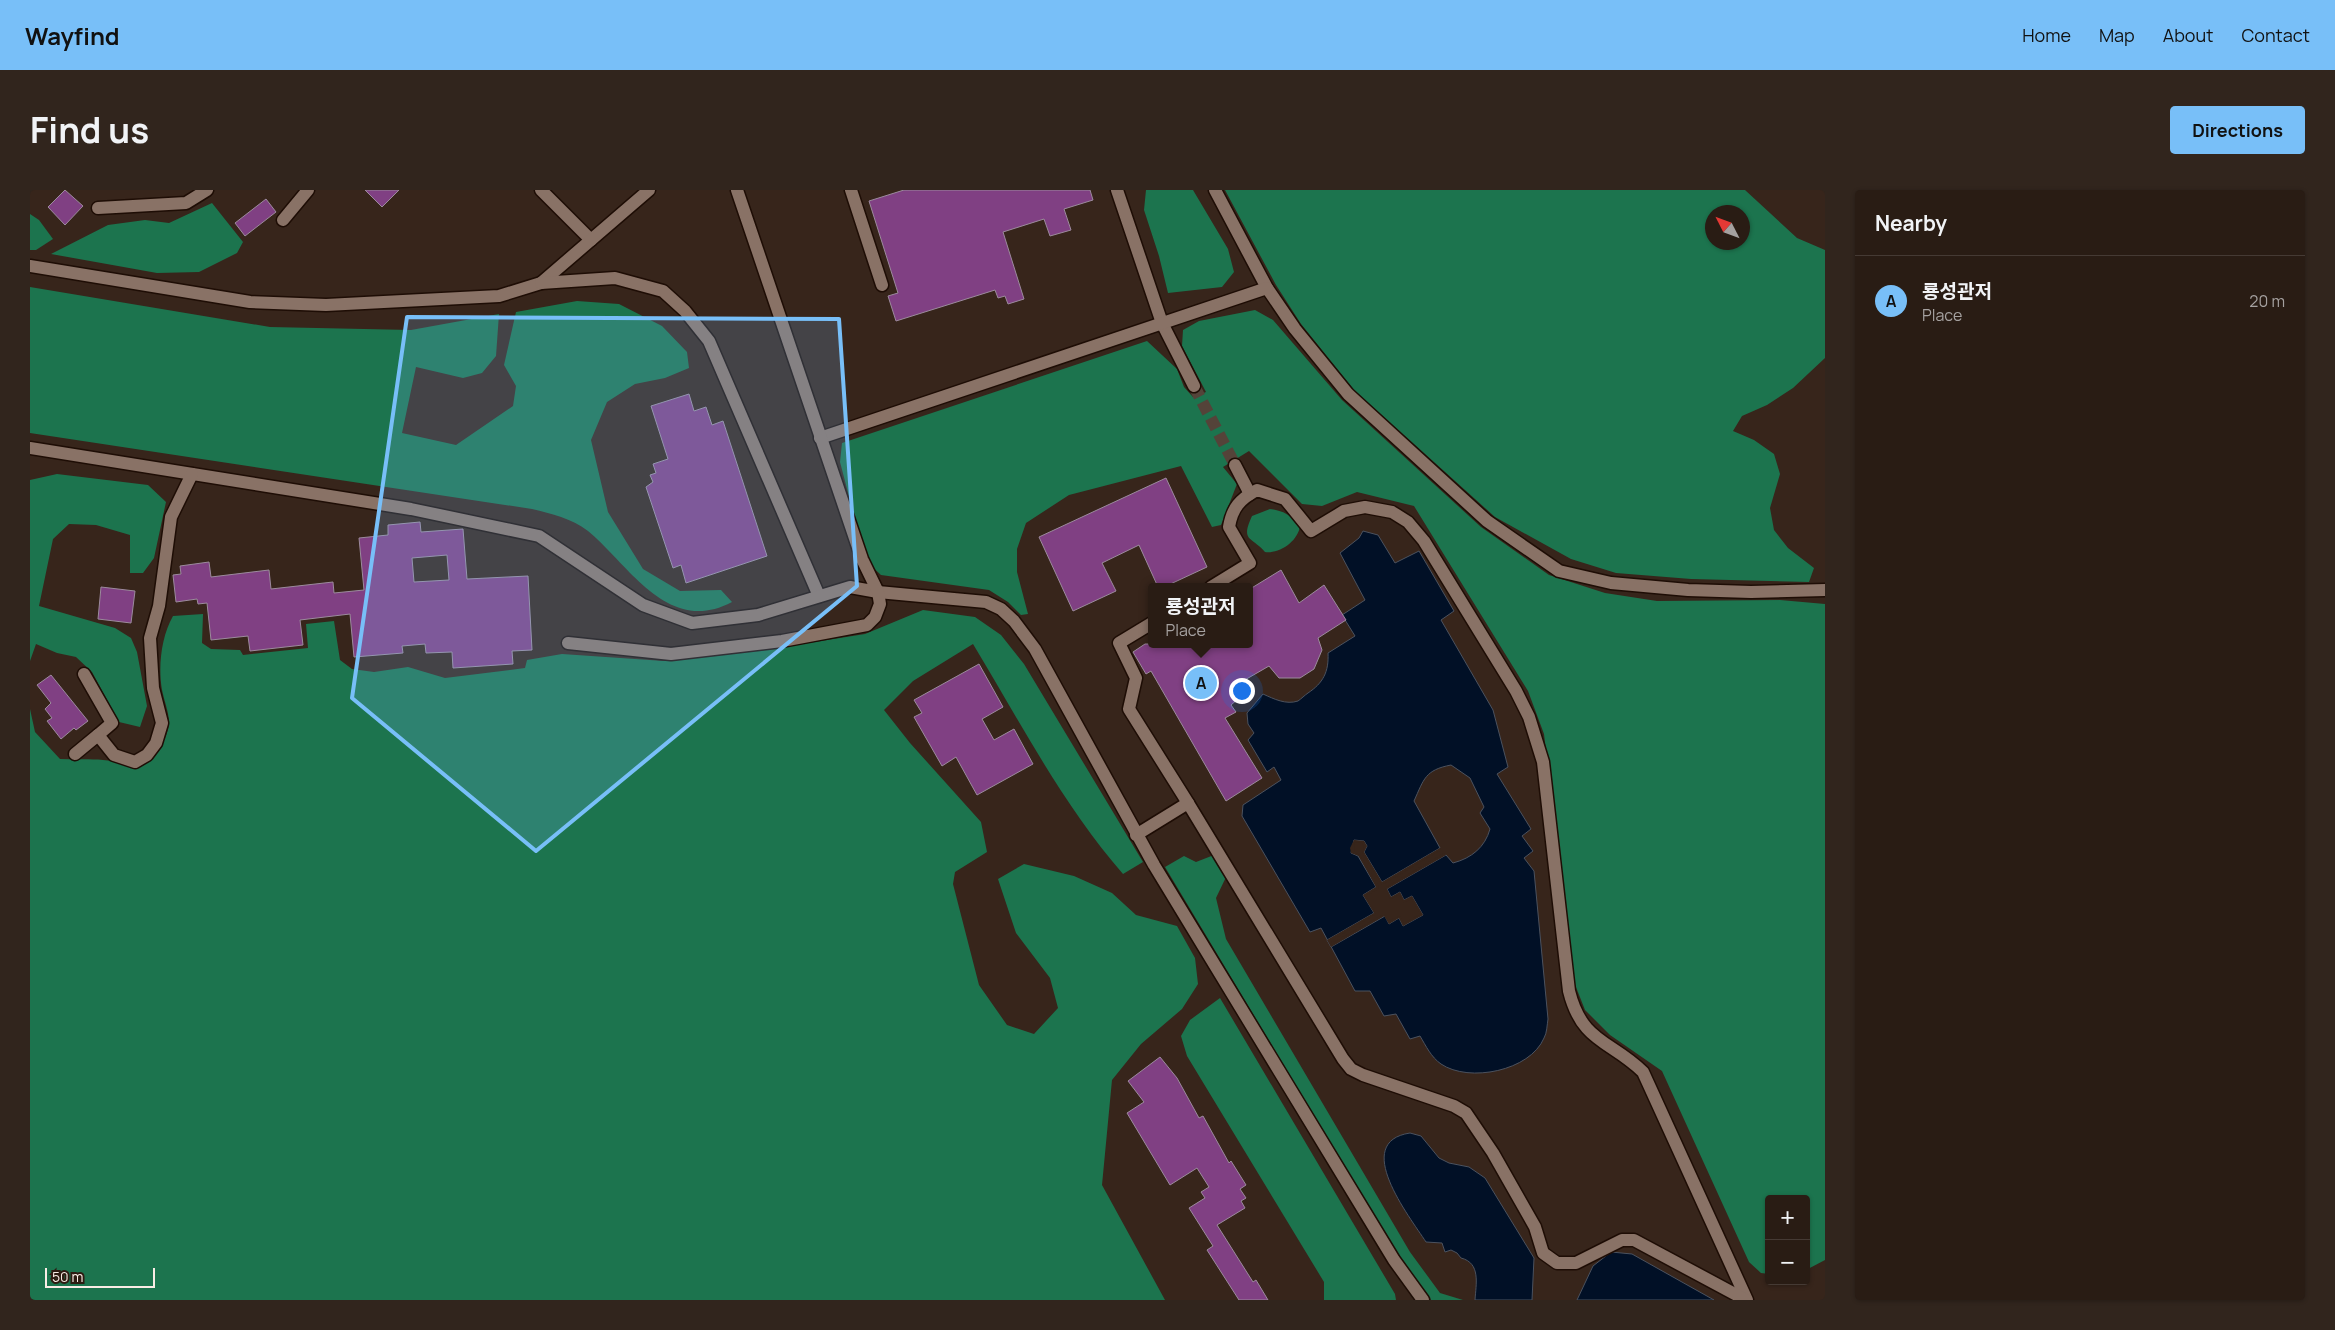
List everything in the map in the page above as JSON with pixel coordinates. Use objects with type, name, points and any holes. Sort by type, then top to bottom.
[{"type":"lane","points":[[98,208],[186,202],[207,190]]},
{"type":"lane","points":[[284,220],[308,190]]},
{"type":"lane","points":[[542,190],[591,240]]},
{"type":"lane","points":[[541,283],[648,190]]},
{"type":"lane","points":[[568,644],[671,654],[782,641],[867,625],[874,617],[880,604],[878,592],[862,559],[820,438],[737,190]]},
{"type":"lane","points":[[851,190],[882,285]]},
{"type":"lane","points":[[1117,190],[1162,323],[1194,386]]},
{"type":"lane","points":[[1215,190],[1267,288],[1295,329],[1348,394],[1486,521],[1559,571],[1611,582],[1688,590],[1751,592],[1825,590]]},
{"type":"lane","points":[[30,266],[250,302],[326,305],[499,296],[541,283],[615,278],[663,292],[685,311],[709,341],[819,596]]},
{"type":"lane","points":[[820,438],[1267,288]]},
{"type":"lane","points":[[30,448],[411,509],[539,536],[643,605],[692,623],[758,615],[850,587],[878,592],[986,602],[1001,609],[1014,621],[1034,649],[1136,835],[1394,1260],[1423,1300]]},
{"type":"lane","points":[[1235,465],[1250,494]]},
{"type":"lane","points":[[98,735],[114,755],[136,762],[148,755],[156,743],[162,723],[153,688],[150,638],[159,606],[171,517],[192,474]]},
{"type":"lane","points":[[1217,583],[1250,562],[1229,526],[1231,515],[1240,500],[1257,490],[1285,499],[1311,531],[1344,511],[1365,507],[1392,512],[1408,522],[1424,541],[1506,674],[1529,717],[1543,762],[1569,991],[1574,1011],[1587,1031],[1627,1057],[1643,1072],[1746,1300]]},
{"type":"lane","points":[[1148,625],[1119,643],[1136,678],[1129,709],[1343,1059],[1351,1069],[1362,1075],[1454,1106],[1466,1113],[1493,1153],[1535,1227],[1542,1253],[1557,1263],[1576,1263],[1622,1240],[1634,1240],[1746,1300]]},
{"type":"lane","points":[[75,754],[112,723],[84,674]]},
{"type":"lane","points":[[1136,835],[1188,803]]},
{"type":"highlighted area","points":[[407,317],[839,319],[857,586],[536,851],[352,698]]},
{"type":"green space","points":[[1146,190],[1193,190],[1228,249],[1234,272],[1222,287],[1168,293],[1159,256],[1144,210]]},
{"type":"green space","points":[[1225,190],[1745,190],[1797,238],[1825,250],[1825,358],[1793,388],[1767,405],[1742,416],[1733,431],[1754,440],[1774,454],[1780,474],[1770,508],[1774,530],[1788,548],[1814,568],[1809,582],[1691,579],[1616,573],[1571,559],[1495,517],[1354,390],[1301,324],[1276,285]]},
{"type":"green space","points":[[212,203],[243,242],[237,253],[199,272],[157,273],[51,254],[108,225],[145,220],[169,223]]},
{"type":"green space","points":[[30,214],[39,220],[53,239],[36,250],[30,250]]},
{"type":"green space","points":[[30,287],[270,327],[411,330],[499,314],[496,356],[482,373],[463,378],[416,367],[402,433],[456,445],[513,406],[516,386],[504,365],[516,312],[577,301],[619,304],[662,326],[687,352],[689,368],[665,378],[635,384],[607,402],[591,440],[608,512],[643,569],[680,591],[721,590],[732,602],[709,610],[688,610],[669,604],[635,578],[588,531],[561,517],[532,509],[30,433]]},
{"type":"green space","points":[[1255,310],[1273,320],[1342,400],[1481,527],[1549,575],[1605,593],[1657,601],[1780,600],[1825,604],[1825,1260],[1810,1268],[1810,1195],[1765,1195],[1765,1274],[1761,1273],[1749,1262],[1662,1071],[1610,1035],[1585,1010],[1574,982],[1544,734],[1528,691],[1414,506],[1357,492],[1322,506],[1302,504],[1249,451],[1223,467],[1237,484],[1221,525],[1212,527],[1181,466],[1069,495],[1026,523],[1017,549],[1017,572],[1028,614],[1021,615],[1008,602],[989,590],[881,575],[866,561],[840,462],[842,443],[1147,341],[1177,369],[1184,387],[1193,397],[1206,392],[1182,346],[1183,330],[1199,321]]},
{"type":"green space","points":[[57,474],[148,485],[166,502],[154,558],[143,573],[130,573],[130,535],[96,525],[69,524],[53,539],[39,606],[115,628],[131,638],[137,652],[147,706],[140,727],[119,722],[92,672],[76,657],[57,653],[36,644],[30,661],[30,480]]},
{"type":"green space","points":[[1270,509],[1287,514],[1300,526],[1296,537],[1282,549],[1265,552],[1249,538],[1247,530],[1252,516]]},
{"type":"green space","points":[[923,610],[975,617],[1001,635],[1024,664],[1143,862],[1123,874],[1101,848],[1043,762],[973,644],[913,681],[884,710],[910,743],[981,822],[987,852],[955,872],[953,884],[979,985],[1007,1025],[1034,1034],[1058,1008],[1050,978],[1016,933],[998,879],[1024,864],[1074,876],[1112,893],[1136,915],[1177,926],[1195,958],[1198,984],[1182,1009],[1141,1044],[1112,1080],[1102,1185],[1165,1300],[30,1300],[30,709],[35,732],[60,759],[103,760],[130,766],[143,765],[148,762],[161,746],[169,726],[162,690],[161,662],[163,643],[173,616],[203,614],[202,643],[211,649],[240,650],[243,655],[308,648],[306,624],[334,621],[340,660],[352,669],[374,672],[408,667],[445,678],[525,668],[527,660],[562,654],[664,661],[783,647],[865,634]]},
{"type":"green space","points":[[1214,855],[1227,875],[1216,898],[1226,939],[1410,1252],[1440,1293],[1463,1300],[1431,1300],[1398,1256],[1165,867],[1184,856],[1196,862]]},
{"type":"green space","points":[[1220,998],[1395,1294],[1396,1300],[1324,1300],[1324,1282],[1187,1056],[1181,1036],[1190,1020]]},
{"type":"water","points":[[1363,531],[1378,535],[1395,563],[1419,551],[1454,611],[1441,620],[1493,710],[1508,767],[1497,774],[1531,829],[1522,836],[1533,851],[1524,858],[1534,871],[1548,1019],[1545,1036],[1537,1049],[1526,1059],[1513,1066],[1482,1073],[1467,1073],[1453,1070],[1441,1064],[1432,1055],[1420,1036],[1410,1039],[1396,1014],[1384,1016],[1370,991],[1355,991],[1331,947],[1385,916],[1389,924],[1399,918],[1403,926],[1423,915],[1412,896],[1404,900],[1400,892],[1391,897],[1387,889],[1446,855],[1453,863],[1477,851],[1485,841],[1490,829],[1480,813],[1484,807],[1470,778],[1451,765],[1442,767],[1426,777],[1414,801],[1440,848],[1382,882],[1364,852],[1367,846],[1364,841],[1354,840],[1351,853],[1358,856],[1376,887],[1363,895],[1374,913],[1327,940],[1321,928],[1310,932],[1242,816],[1243,805],[1281,780],[1274,767],[1267,772],[1248,740],[1254,733],[1248,724],[1247,713],[1263,694],[1285,702],[1298,701],[1321,681],[1326,671],[1328,653],[1355,636],[1342,615],[1365,600],[1340,553],[1359,538]]},
{"type":"water","points":[[1410,1133],[1421,1136],[1439,1158],[1449,1163],[1469,1167],[1485,1178],[1534,1258],[1532,1300],[1475,1300],[1476,1275],[1472,1264],[1451,1250],[1445,1252],[1442,1243],[1426,1242],[1398,1198],[1385,1165],[1385,1150],[1393,1139]]},
{"type":"water","points":[[1611,1252],[1632,1254],[1714,1300],[1577,1300],[1593,1266]]},
{"type":"pier","points":[[1354,840],[1364,841],[1367,846],[1364,852],[1382,882],[1440,848],[1441,850],[1382,885],[1362,853],[1364,847],[1362,843],[1355,842],[1354,852],[1360,855],[1379,886],[1378,889],[1366,896],[1376,914],[1331,941],[1332,943],[1384,914],[1390,920],[1400,916],[1404,923],[1420,914],[1411,899],[1404,903],[1399,895],[1390,899],[1385,888],[1444,853],[1446,855],[1387,889],[1391,897],[1400,892],[1404,900],[1412,896],[1423,915],[1403,926],[1399,918],[1389,924],[1384,916],[1331,947],[1327,940],[1374,913],[1363,895],[1376,887],[1359,856],[1351,853],[1350,848]]},
{"type":"building","points":[[65,190],[83,206],[65,225],[48,207]]},
{"type":"building","points":[[365,190],[399,190],[382,207]]},
{"type":"building","points":[[904,190],[1090,190],[1093,200],[1064,209],[1071,230],[1050,236],[1044,219],[1003,232],[1024,299],[1008,304],[1005,296],[998,298],[995,290],[896,321],[888,296],[898,293],[869,201]]},
{"type":"building","points":[[266,199],[276,212],[245,236],[235,223]]},
{"type":"building","points":[[689,394],[694,411],[706,407],[712,425],[723,421],[767,556],[686,583],[681,565],[673,568],[646,487],[653,482],[650,475],[656,473],[653,464],[668,459],[651,406]]},
{"type":"building","points":[[1166,478],[1207,567],[1173,583],[1156,583],[1139,545],[1102,563],[1116,591],[1073,611],[1039,537]]},
{"type":"building","points":[[420,522],[421,532],[463,529],[467,579],[528,576],[532,650],[512,651],[513,664],[453,668],[452,652],[426,653],[425,644],[402,646],[403,653],[354,657],[350,614],[300,620],[303,645],[250,651],[248,636],[211,640],[207,603],[198,604],[197,599],[176,602],[173,575],[181,574],[180,566],[209,562],[211,577],[269,570],[271,589],[333,582],[334,593],[364,590],[359,538],[388,535],[388,525]],"holes":[[[447,555],[449,580],[414,582],[412,558]]]},
{"type":"building","points":[[1281,570],[1299,603],[1324,585],[1346,620],[1318,638],[1322,650],[1314,669],[1300,678],[1279,678],[1269,666],[1243,681],[1246,686],[1235,692],[1239,698],[1231,705],[1236,712],[1225,718],[1262,778],[1226,801],[1151,671],[1146,674],[1133,652],[1145,644],[1148,644],[1148,648],[1253,648],[1253,587]]},
{"type":"building","points":[[101,587],[135,591],[131,623],[98,619]]},
{"type":"building","points":[[979,664],[1003,707],[982,719],[994,740],[1014,729],[1033,764],[977,795],[956,757],[942,766],[914,717],[922,713],[914,700]]},
{"type":"building","points":[[51,675],[88,721],[76,730],[74,728],[61,739],[47,721],[52,718],[45,709],[51,703],[37,685]]},
{"type":"building","points":[[1160,1057],[1177,1078],[1199,1118],[1203,1116],[1229,1163],[1231,1161],[1246,1185],[1240,1189],[1246,1198],[1241,1201],[1245,1208],[1217,1225],[1253,1282],[1256,1280],[1268,1300],[1239,1300],[1207,1250],[1213,1246],[1189,1208],[1205,1198],[1201,1192],[1209,1187],[1197,1168],[1170,1185],[1127,1113],[1144,1102],[1128,1081]]},
{"type":"tunnel","points":[[1194,386],[1235,465]]},
{"type":"place","name":"룡성관저","points":[[1201,683]]}]
